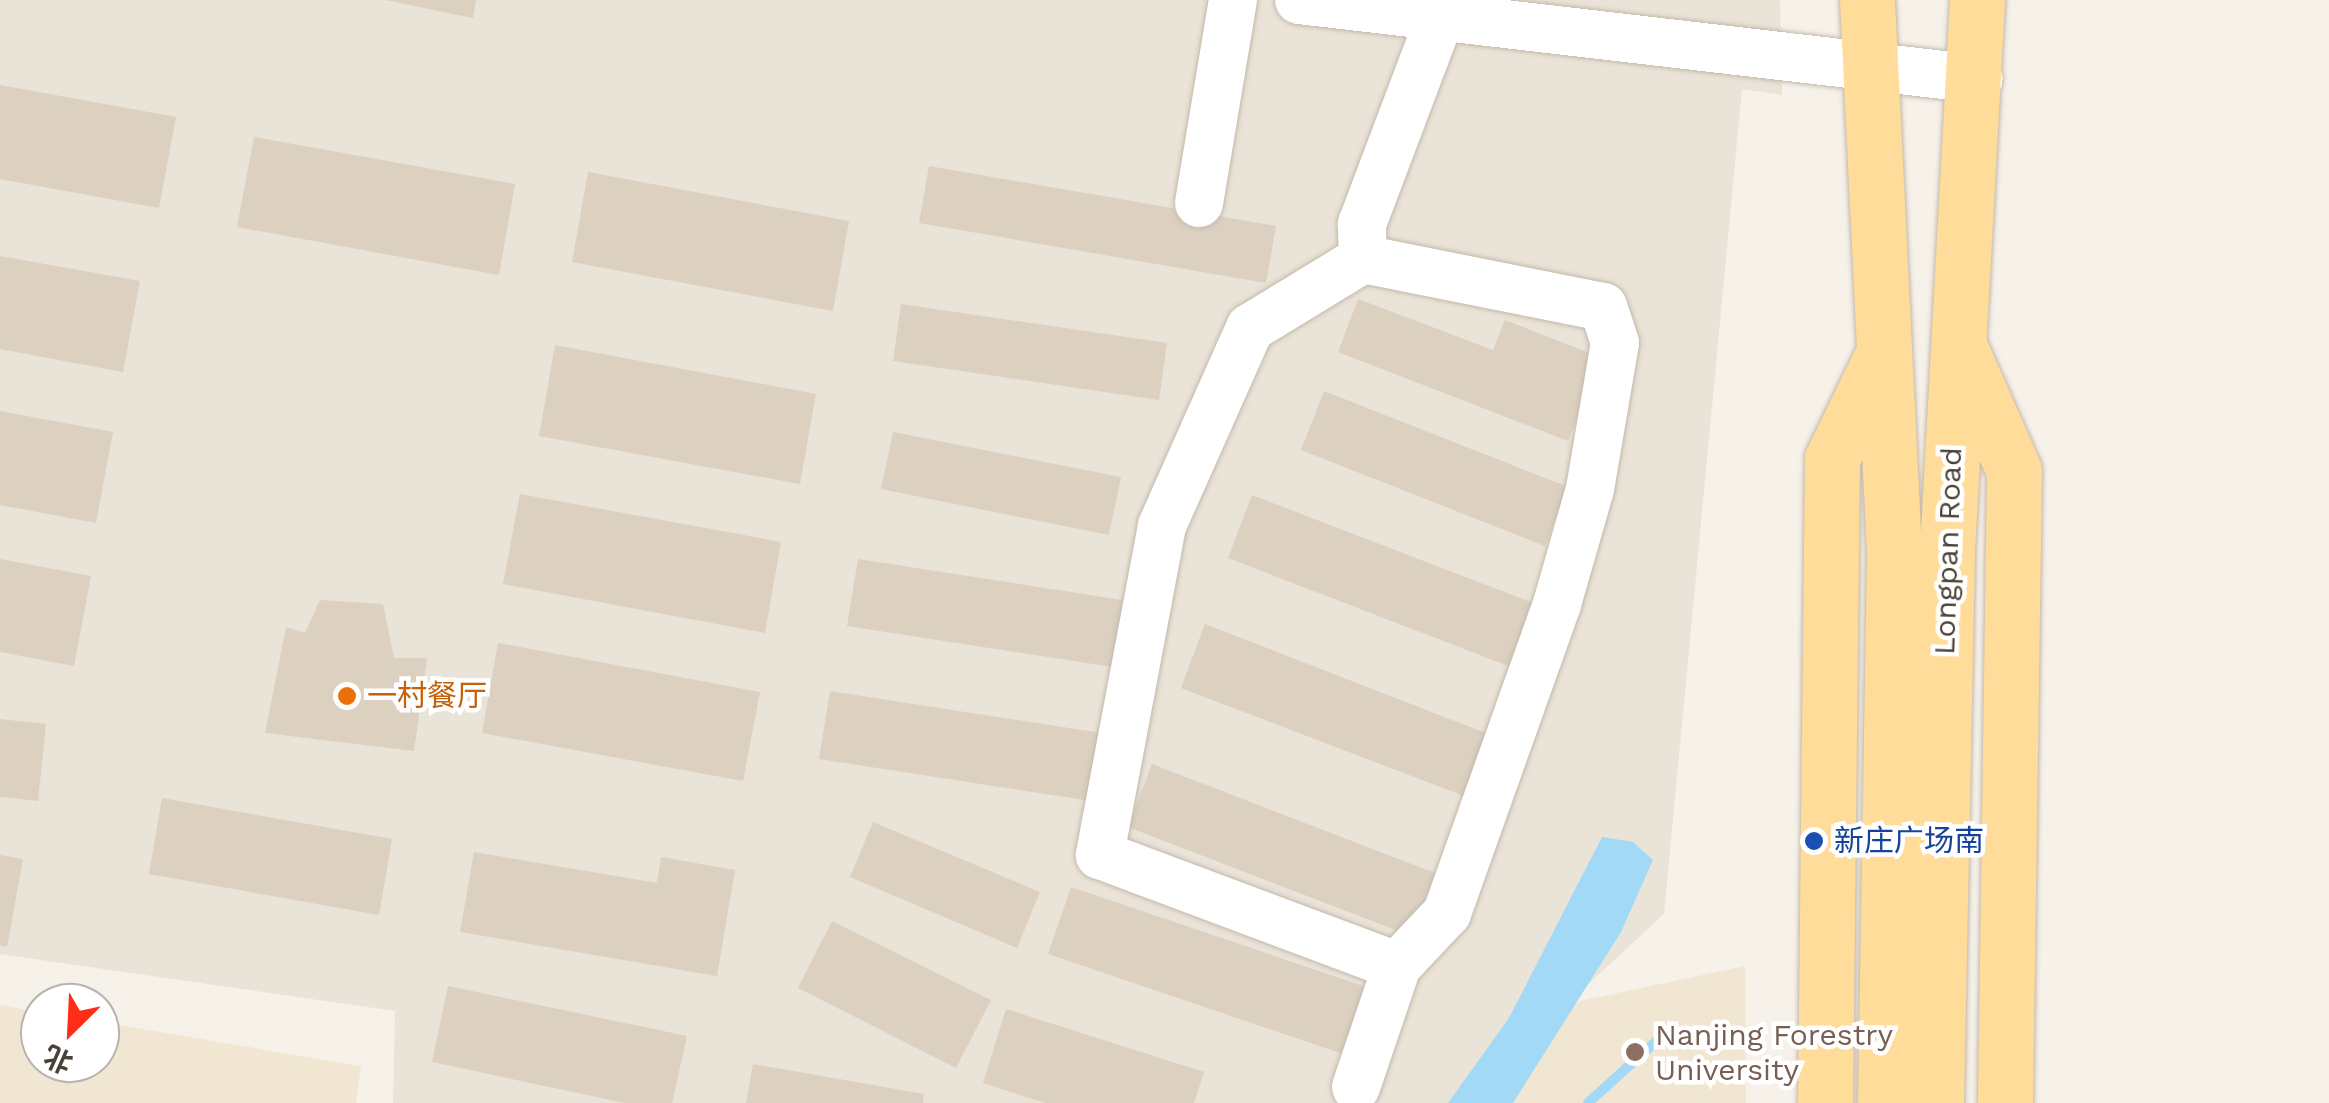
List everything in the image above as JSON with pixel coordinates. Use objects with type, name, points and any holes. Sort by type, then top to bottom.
[{"type":"main road","name":"Longpan Road","points":[[1867,0],[1893,503],[1885,1103]]},
{"type":"main road","name":"Longpan Road","points":[[1936,1103],[1949,504],[1956,338],[1978,79],[1977,0]]},
{"type":"main road","points":[[1956,338],[2014,471],[2005,1103]]},
{"type":"main road","points":[[1825,1103],[1832,459],[1886,347]]},
{"type":"street","points":[[1199,204],[1233,0]]},
{"type":"street","points":[[1299,0],[1870,72],[1978,79]]},
{"type":"street","points":[[1363,259],[1362,224],[1440,18]]},
{"type":"street","points":[[1356,1087],[1397,966],[1447,913],[1558,604],[1590,488],[1614,343],[1603,308],[1363,259],[1250,328],[1162,526],[1100,854],[1397,966]]},
{"type":"shaded area","points":[[0,0],[1780,0],[1782,95],[1742,89],[1664,914],[1460,1103],[393,1103],[395,1011],[0,954]]},
{"type":"shaded area","name":"Nanjing Forestry University","points":[[1745,966],[1746,1103],[1470,1103],[1580,1001]]},
{"type":"shaded area","points":[[0,1005],[20,1008],[20,1083],[120,1083],[120,1025],[361,1066],[356,1103],[0,1103]]},
{"type":"water","points":[[1602,837],[1633,842],[1653,860],[1621,932],[1513,1103],[1448,1103],[1509,1018]]},
{"type":"building","points":[[385,0],[476,0],[473,18]]},
{"type":"building","points":[[0,85],[176,117],[159,208],[0,179]]},
{"type":"building","points":[[254,137],[515,184],[499,275],[237,227]]},
{"type":"building","points":[[929,166],[1276,226],[1266,283],[919,223]]},
{"type":"building","points":[[588,172],[849,221],[833,311],[572,262]]},
{"type":"building","points":[[0,256],[140,281],[123,372],[0,349]]},
{"type":"building","points":[[1358,299],[1493,350],[1505,320],[1600,357],[1568,441],[1338,352]]},
{"type":"building","points":[[901,304],[1167,343],[1159,400],[893,361]]},
{"type":"building","points":[[555,345],[816,394],[800,484],[539,436]]},
{"type":"building","points":[[1324,391],[1568,487],[1545,546],[1301,450]]},
{"type":"building","points":[[0,411],[113,432],[96,523],[0,505]]},
{"type":"building","points":[[893,432],[1121,477],[1109,535],[881,489]]},
{"type":"building","points":[[520,494],[781,542],[765,633],[503,584]]},
{"type":"building","points":[[1252,495],[1536,604],[1511,667],[1228,558]]},
{"type":"building","points":[[0,559],[91,576],[74,666],[0,652]]},
{"type":"building","points":[[858,559],[1129,601],[1119,668],[847,626]]},
{"type":"building","name":"一村餐厅","points":[[320,600],[383,604],[394,658],[427,658],[414,751],[265,733],[286,627],[305,633]]},
{"type":"building","points":[[1205,624],[1488,734],[1464,796],[1181,688]]},
{"type":"building","points":[[498,643],[760,692],[743,781],[482,733]]},
{"type":"building","points":[[830,691],[1101,733],[1091,801],[819,759]]},
{"type":"building","points":[[0,719],[46,724],[38,801],[0,797]]},
{"type":"building","points":[[1152,764],[1435,873],[1411,936],[1128,827]]},
{"type":"building","points":[[162,798],[392,839],[379,915],[149,874]]},
{"type":"building","points":[[873,822],[1040,892],[1017,948],[850,877]]},
{"type":"building","points":[[474,852],[657,883],[661,857],[735,870],[717,976],[460,932]]},
{"type":"building","points":[[0,855],[23,859],[7,947],[0,945]]},
{"type":"building","points":[[1071,887],[1372,989],[1349,1056],[1048,954]]},
{"type":"building","points":[[832,921],[991,1000],[956,1068],[798,988]]},
{"type":"building","points":[[448,986],[687,1036],[672,1103],[625,1103],[432,1062]]},
{"type":"building","points":[[1006,1009],[1204,1072],[1194,1103],[1045,1103],[983,1083]]},
{"type":"building","points":[[753,1064],[924,1094],[923,1103],[746,1103]]},
{"type":"waterway","points":[[1588,1103],[1663,1035],[1752,1035]]},
{"type":"place","name":"一村餐厅","points":[[347,696]]},
{"type":"place","name":"新庄广场南","points":[[1814,841]]},
{"type":"place","name":"Nanjing Forestry University","points":[[1635,1052]]}]
